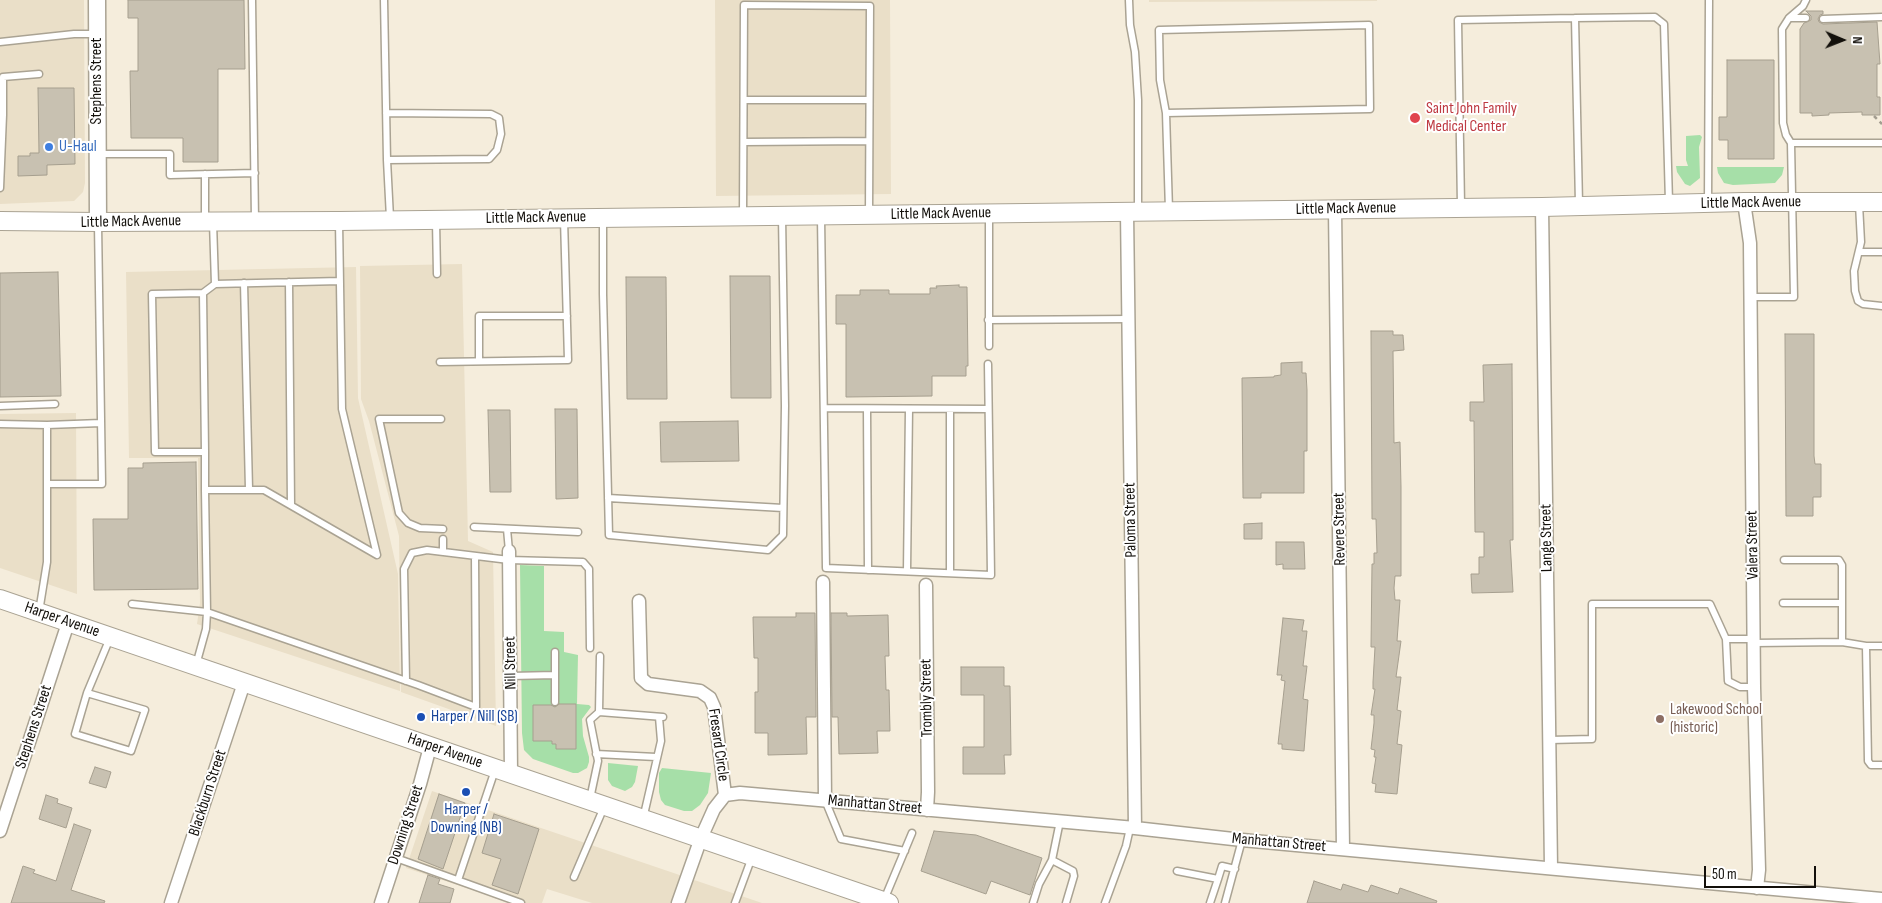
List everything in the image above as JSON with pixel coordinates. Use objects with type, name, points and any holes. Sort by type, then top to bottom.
[{"type":"main road","name":"Little Mack Avenue","points":[[0,221],[255,222],[1542,207],[1744,202],[1882,202]]},
{"type":"main road","name":"Harper Avenue","points":[[0,599],[886,902]]},
{"type":"street","name":"Stephens Street","points":[[97,0],[98,222]]},
{"type":"street","name":"Valera Street","points":[[1744,202],[1750,243],[1754,687],[1758,888]]},
{"type":"street","name":"Lange Street","points":[[1542,207],[1551,868]]},
{"type":"street","name":"Revere Street","points":[[1335,209],[1343,849]]},
{"type":"street","name":"Paloma Street","points":[[1132,212],[1129,319],[1132,828]]},
{"type":"street","name":"Nill Street","points":[[503,771],[511,676],[509,555]]},
{"type":"street","points":[[823,582],[824,800]]},
{"type":"street","name":"Trombly Street","points":[[926,586],[928,792],[926,810]]},
{"type":"street","name":"Fresard Circle","points":[[639,601],[641,678],[648,684],[700,691],[710,698],[714,707],[725,795]]},
{"type":"street","name":"Stephens Street","points":[[0,831],[68,623]]},
{"type":"street","name":"Blackburn Street","points":[[172,903],[244,683]]},
{"type":"street","name":"Downing Street","points":[[381,903],[430,747]]},
{"type":"street","name":"Manhattan Street","points":[[725,795],[740,793],[1060,821],[1242,840],[1882,900]]},
{"type":"street","points":[[678,903],[701,838],[714,810],[725,795]]},
{"type":"lane","points":[[252,0],[255,222]]},
{"type":"lane","points":[[384,0],[390,220]]},
{"type":"lane","points":[[1129,0],[1138,100],[1132,212]]},
{"type":"lane","points":[[1708,204],[1710,164],[1709,0]]},
{"type":"lane","points":[[1750,297],[1794,297],[1791,143],[1786,136],[1782,123],[1782,29],[1789,18],[1803,6],[1806,0]]},
{"type":"lane","points":[[743,216],[744,6],[870,6],[869,215]]},
{"type":"lane","points":[[1461,208],[1458,20],[1655,17],[1664,24],[1669,204]]},
{"type":"lane","points":[[1823,19],[1882,17]]},
{"type":"lane","points":[[1575,18],[1579,205]]},
{"type":"lane","points":[[1789,18],[1806,18]]},
{"type":"lane","points":[[1166,113],[1370,110],[1369,25],[1159,30],[1160,80],[1166,113],[1169,211]]},
{"type":"lane","points":[[0,42],[74,34],[97,34]]},
{"type":"lane","points":[[0,188],[3,77],[39,74]]},
{"type":"lane","points":[[744,100],[869,100]]},
{"type":"lane","points":[[386,113],[491,114],[499,118],[500,134],[498,150],[489,159],[387,160]]},
{"type":"lane","points":[[744,142],[869,141]]},
{"type":"lane","points":[[1791,143],[1882,143]]},
{"type":"lane","points":[[97,154],[170,154],[170,175],[255,173]]},
{"type":"lane","points":[[205,174],[215,284]]},
{"type":"lane","points":[[1859,202],[1861,242],[1854,270],[1855,291],[1858,301],[1863,304],[1882,306]]},
{"type":"lane","points":[[988,213],[989,346]]},
{"type":"lane","points":[[821,215],[826,568],[992,576],[988,364]]},
{"type":"lane","points":[[603,218],[606,451],[610,535],[768,550],[783,535],[785,406],[782,216]]},
{"type":"lane","points":[[440,362],[568,360],[564,217]]},
{"type":"lane","points":[[436,220],[438,274]]},
{"type":"lane","points":[[205,490],[264,490],[378,556],[342,409],[339,221]]},
{"type":"lane","points":[[48,484],[102,484],[98,222]]},
{"type":"lane","points":[[1859,252],[1882,252]]},
{"type":"lane","points":[[205,452],[155,452],[152,294],[203,293],[215,284],[340,281]]},
{"type":"lane","points":[[289,282],[291,505]]},
{"type":"lane","points":[[244,283],[249,490]]},
{"type":"lane","points":[[196,666],[206,629],[207,612],[203,293]]},
{"type":"lane","points":[[479,361],[478,316],[567,316]]},
{"type":"lane","points":[[988,320],[1129,319]]},
{"type":"lane","points":[[0,406],[55,404]]},
{"type":"lane","points":[[824,408],[988,409]]},
{"type":"lane","points":[[867,409],[868,570]]},
{"type":"lane","points":[[907,571],[910,409]]},
{"type":"lane","points":[[950,409],[950,574]]},
{"type":"lane","points":[[441,419],[379,419],[400,513],[408,523],[420,528],[443,529]]},
{"type":"lane","points":[[0,424],[101,423]]},
{"type":"lane","points":[[39,612],[48,562],[47,425]]},
{"type":"lane","points":[[608,498],[783,508]]},
{"type":"lane","points":[[474,527],[578,532]]},
{"type":"lane","points":[[507,529],[509,555]]},
{"type":"lane","points":[[443,539],[443,552]]},
{"type":"lane","points":[[406,681],[404,569],[412,553],[427,550],[475,556],[509,555],[583,562],[589,569],[590,648]]},
{"type":"lane","points":[[132,604],[207,612],[476,707],[475,556]]},
{"type":"lane","points":[[1784,560],[1839,560],[1842,565],[1842,642]]},
{"type":"lane","points":[[1784,603],[1842,603]]},
{"type":"lane","points":[[1550,740],[1592,739],[1592,604],[1710,604],[1726,639],[1728,681],[1740,687],[1754,687]]},
{"type":"lane","points":[[87,693],[145,710],[131,751],[75,734],[87,693],[110,637]]},
{"type":"lane","points":[[1726,639],[1842,642],[1866,646],[1882,646]]},
{"type":"lane","points":[[1866,646],[1868,761],[1871,765],[1882,765]]},
{"type":"lane","points":[[555,652],[555,702]]},
{"type":"lane","points":[[599,712],[600,656]]},
{"type":"lane","points":[[511,676],[555,675]]},
{"type":"lane","points":[[574,877],[597,803],[598,761],[590,720],[599,712],[661,717],[661,741],[643,819]]},
{"type":"lane","points":[[596,754],[656,757]]},
{"type":"lane","points":[[458,880],[503,771]]},
{"type":"lane","points":[[824,800],[841,839],[905,851]]},
{"type":"lane","points":[[1033,903],[1039,884],[1052,860],[1060,821]]},
{"type":"lane","points":[[1105,903],[1132,828]]},
{"type":"lane","points":[[886,902],[912,832]]},
{"type":"lane","points":[[1225,903],[1242,840]]},
{"type":"lane","points":[[735,903],[752,856]]},
{"type":"lane","points":[[396,858],[521,903]]},
{"type":"lane","points":[[1052,860],[1074,871],[1066,903]]},
{"type":"lane","points":[[1210,903],[1222,866],[1235,869]]},
{"type":"lane","points":[[1177,871],[1218,879]]},
{"type":"path","points":[[1874,116],[1882,124]]},
{"type":"shaded area","points":[[0,0],[84,0],[85,183],[83,192],[74,201],[0,204]]},
{"type":"shaded area","points":[[715,0],[890,0],[891,194],[716,196]]},
{"type":"shaded area","points":[[1149,0],[1377,0],[1377,1],[1149,2]]},
{"type":"shaded area","points":[[462,264],[468,541],[493,552],[496,726],[401,692],[399,536],[369,421],[361,399],[360,266]]},
{"type":"shaded area","points":[[356,267],[358,398],[398,574],[400,691],[197,624],[200,603],[198,458],[129,458],[126,272]]},
{"type":"shaded area","points":[[76,413],[77,594],[0,568],[0,414]]},
{"type":"shaded area","points":[[432,791],[762,903],[592,903],[547,889],[542,903],[512,903],[406,868]]},
{"type":"green space","points":[[1700,135],[1702,137],[1699,147],[1700,178],[1690,186],[1685,184],[1677,172],[1676,166],[1688,166],[1686,160],[1686,136]]},
{"type":"green space","points":[[1717,167],[1784,167],[1782,175],[1775,183],[1733,185],[1724,183]]},
{"type":"green space","points":[[520,565],[544,566],[544,631],[564,632],[564,652],[578,655],[577,704],[589,705],[591,707],[582,719],[583,736],[589,762],[587,768],[578,773],[533,759],[524,750],[522,733]]},
{"type":"green space","points":[[608,763],[638,766],[635,782],[632,787],[625,791],[612,786],[608,780]]},
{"type":"green space","points":[[662,768],[711,773],[708,793],[700,805],[692,811],[684,811],[665,805],[661,800],[659,792],[659,773]]},
{"type":"building","points":[[128,0],[244,0],[245,69],[218,69],[218,162],[183,162],[183,138],[131,138],[130,71],[138,71],[138,18],[128,18]]},
{"type":"building","points":[[1806,11],[1823,11],[1823,14],[1818,19],[1823,24],[1877,22],[1880,64],[1877,64],[1877,97],[1880,97],[1880,115],[1862,115],[1862,112],[1829,113],[1829,115],[1812,116],[1812,113],[1800,113],[1800,29],[1804,23],[1811,20],[1811,16]]},
{"type":"building","points":[[1727,60],[1774,60],[1774,159],[1728,159],[1728,140],[1719,140],[1719,117],[1727,117]]},
{"type":"building","points":[[38,88],[74,88],[75,164],[47,165],[47,175],[18,176],[18,156],[30,156],[30,153],[39,153]]},
{"type":"building","points":[[58,272],[61,396],[0,397],[0,273]]},
{"type":"building","points":[[730,276],[770,276],[771,398],[731,398]]},
{"type":"building","points":[[626,277],[666,277],[667,399],[627,399]]},
{"type":"building","points":[[959,285],[959,287],[967,287],[968,366],[966,366],[966,376],[932,376],[932,396],[846,397],[846,324],[836,324],[836,295],[860,295],[860,290],[889,290],[889,294],[930,294],[930,288],[937,288],[936,286]]},
{"type":"building","points":[[1371,331],[1393,331],[1393,335],[1403,335],[1404,350],[1393,351],[1394,443],[1400,442],[1401,487],[1401,576],[1395,576],[1394,588],[1395,600],[1400,600],[1397,641],[1401,641],[1396,677],[1401,677],[1397,710],[1401,711],[1397,744],[1402,745],[1397,794],[1375,792],[1376,784],[1372,783],[1376,757],[1374,757],[1375,750],[1371,749],[1374,715],[1371,715],[1375,689],[1373,689],[1375,647],[1371,647],[1372,564],[1374,564],[1374,553],[1377,553],[1376,519],[1372,519]]},
{"type":"building","points":[[1785,334],[1814,334],[1814,456],[1815,464],[1821,464],[1821,497],[1813,497],[1813,516],[1786,516]]},
{"type":"building","points":[[1302,362],[1302,373],[1306,373],[1307,390],[1307,451],[1304,451],[1304,493],[1261,493],[1261,498],[1243,498],[1242,378],[1274,377],[1281,375],[1281,363]]},
{"type":"building","points":[[1512,364],[1513,540],[1510,540],[1513,592],[1472,593],[1471,574],[1479,574],[1479,557],[1484,557],[1484,532],[1475,532],[1474,421],[1470,421],[1470,402],[1484,402],[1483,365]]},
{"type":"building","points":[[555,409],[577,409],[578,498],[556,499]]},
{"type":"building","points":[[488,410],[510,410],[511,492],[490,492]]},
{"type":"building","points":[[738,421],[739,461],[661,462],[660,422]]},
{"type":"building","points":[[196,462],[198,589],[94,590],[93,519],[128,519],[128,468],[143,468],[143,463]]},
{"type":"building","points":[[1262,523],[1262,539],[1244,539],[1244,524]]},
{"type":"building","points":[[1276,542],[1304,542],[1305,569],[1283,569],[1283,564],[1276,565]]},
{"type":"building","points":[[796,613],[815,613],[816,717],[806,717],[807,754],[768,755],[768,733],[755,733],[755,692],[758,692],[758,658],[754,658],[753,617],[796,617]]},
{"type":"building","points":[[831,613],[847,613],[847,616],[888,615],[889,656],[885,656],[886,690],[889,690],[890,731],[877,731],[878,753],[839,754],[838,717],[832,717]]},
{"type":"building","points":[[1283,618],[1304,620],[1302,631],[1307,631],[1303,666],[1307,666],[1303,699],[1308,700],[1304,751],[1282,749],[1282,744],[1278,744],[1285,681],[1281,680],[1282,675],[1277,675]]},
{"type":"building","points":[[961,667],[1004,667],[1004,686],[1010,686],[1011,755],[1004,755],[1005,774],[963,774],[963,747],[984,747],[984,695],[961,695]]},
{"type":"building","points":[[559,704],[576,704],[576,749],[556,749],[556,744],[552,744],[552,741],[533,741],[533,705],[551,705],[555,707]]},
{"type":"building","points":[[95,767],[111,772],[106,788],[89,783]]},
{"type":"building","points":[[439,794],[465,803],[443,869],[418,859]]},
{"type":"building","points":[[46,795],[58,799],[57,803],[72,808],[66,828],[39,819]]},
{"type":"building","points":[[494,814],[539,829],[518,894],[492,885],[501,859],[482,853]]},
{"type":"building","points":[[74,824],[91,830],[71,890],[105,901],[104,903],[11,903],[23,866],[35,870],[33,873],[56,881]]},
{"type":"building","points":[[934,831],[976,835],[1042,858],[1030,895],[991,881],[986,894],[921,871]]},
{"type":"building","points":[[428,875],[440,879],[438,884],[454,889],[450,903],[419,903]]},
{"type":"building","points":[[1314,881],[1341,890],[1343,884],[1368,892],[1371,885],[1398,894],[1400,888],[1437,901],[1436,903],[1307,903]]},
{"type":"place","name":"Saint John Family Medical Center","points":[[1415,118]]},
{"type":"place","name":"U-Haul","points":[[49,147]]},
{"type":"place","name":"Harper / Nill (SB)","points":[[421,717]]},
{"type":"place","name":"Lakewood School (historic)","points":[[1660,719]]},
{"type":"place","name":"Harper / Downing (NB)","points":[[466,792]]}]
